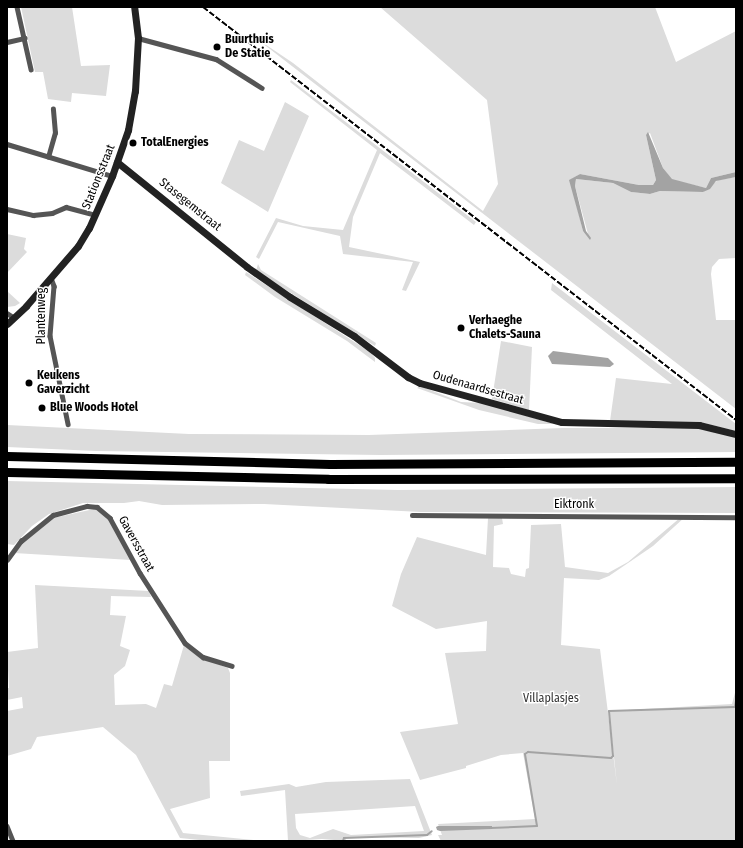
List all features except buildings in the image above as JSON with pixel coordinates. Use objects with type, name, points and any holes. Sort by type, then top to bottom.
[{"type":"highway","points":[[7,456],[330,464],[736,462]]},
{"type":"highway","points":[[7,472],[328,479],[736,478]]},
{"type":"street","points":[[17,7],[31,69]]},
{"type":"street","name":"Stationsstraat","points":[[7,324],[10,315],[26,306],[78,246],[95,215],[112,176],[133,109],[138,38],[134,7]]},
{"type":"street","points":[[7,42],[25,38]]},
{"type":"street","points":[[138,38],[216,59],[262,88]]},
{"type":"street","points":[[48,156],[55,133],[53,109]]},
{"type":"street","points":[[7,144],[112,176]]},
{"type":"street","name":"Stasegemstraat","points":[[117,162],[247,267]]},
{"type":"street","points":[[7,209],[33,215],[52,213],[66,207],[95,215]]},
{"type":"street","name":"Oudenaardsestraat","points":[[247,267],[290,298],[354,336],[408,377],[436,388],[562,422],[699,425],[736,434]]},
{"type":"street","name":"Plantenweg","points":[[51,278],[54,286],[50,336],[68,424]]},
{"type":"street","name":"Gaversstraat","points":[[7,560],[21,541],[53,515],[87,506],[97,507],[105,511],[110,518],[144,579],[185,643],[203,657],[232,666]]},
{"type":"street","name":"Eiktronk","points":[[412,515],[736,516]]},
{"type":"street","points":[[7,826],[13,841]]},
{"type":"green space","points":[[21,7],[72,7],[81,66],[110,65],[106,96],[72,93],[71,102],[48,99],[43,72],[35,72]]},
{"type":"green space","points":[[380,7],[655,7],[676,62],[736,31],[736,172],[711,178],[706,188],[672,180],[663,168],[650,133],[646,135],[656,180],[653,185],[639,185],[580,174],[570,180],[583,231],[588,234],[575,186],[576,179],[613,183],[631,192],[650,194],[660,191],[703,192],[718,180],[736,177],[736,258],[719,259],[712,267],[711,274],[716,320],[736,320],[736,409],[253,36],[293,63],[483,211],[498,184],[487,100]]},
{"type":"green space","points":[[291,80],[476,222],[474,225],[380,153],[353,217],[349,247],[420,262],[406,291],[402,290],[413,262],[343,254],[340,236],[278,222],[259,259],[256,257],[276,218],[303,226],[343,230],[377,150],[290,82]]},
{"type":"green space","points":[[285,102],[309,116],[268,212],[221,183],[239,140],[264,151]]},
{"type":"green space","points":[[7,234],[26,238],[24,249],[27,252],[7,273]]},
{"type":"green space","points":[[258,264],[261,270],[376,343],[375,346],[256,271]]},
{"type":"green space","points":[[246,272],[370,352],[375,358],[375,362],[347,341],[275,297],[245,275]]},
{"type":"green space","points":[[552,283],[736,424],[736,431],[700,422],[610,421],[616,378],[672,384],[551,290]]},
{"type":"green space","points":[[7,291],[20,303],[15,306],[7,307]]},
{"type":"green space","points":[[501,341],[532,347],[529,410],[492,399]]},
{"type":"green space","points":[[420,386],[461,402],[482,403],[554,424],[538,424],[479,410],[417,388]]},
{"type":"green space","points":[[7,425],[189,434],[369,435],[563,428],[700,428],[724,433],[736,438],[736,452],[380,455],[96,451],[7,447]]},
{"type":"green space","points":[[7,481],[398,490],[736,487],[736,513],[421,512],[264,504],[162,505],[139,501],[124,503],[83,503],[49,514],[32,526],[14,545],[7,544]]},
{"type":"green space","points":[[94,509],[100,511],[112,524],[131,560],[14,553],[25,539],[49,519]]},
{"type":"green space","name":"Villaplasjes","points":[[681,517],[685,517],[653,546],[609,576],[599,580],[564,578],[561,645],[600,649],[617,785],[609,711],[732,704],[736,689],[736,841],[441,841],[438,835],[442,835],[438,824],[535,819],[523,753],[501,755],[466,766],[466,768],[420,780],[400,732],[458,724],[445,653],[486,651],[487,621],[436,629],[392,606],[401,574],[417,537],[486,555],[488,518],[502,518],[503,524],[494,526],[493,567],[509,568],[511,574],[525,577],[526,569],[529,568],[531,525],[561,524],[565,567],[608,573],[628,562]]},
{"type":"green space","points":[[35,585],[149,591],[151,597],[111,596],[110,615],[126,616],[120,646],[130,650],[125,666],[114,675],[115,705],[146,704],[156,708],[164,684],[172,686],[184,645],[199,657],[228,668],[230,673],[230,761],[209,761],[210,798],[170,809],[183,833],[263,841],[209,841],[180,838],[136,755],[103,727],[37,737],[31,749],[7,756],[7,711],[23,708],[22,697],[7,700],[7,688],[9,688],[7,652],[38,648]]},
{"type":"green space","points":[[410,779],[432,835],[419,838],[346,837],[346,841],[322,839],[288,841],[285,790],[241,796],[240,791],[289,784],[296,787],[326,782]],"holes":[[[415,806],[424,831],[351,835],[333,829],[310,838],[300,835],[296,828],[295,814]]]},
{"type":"shaded area","points":[[648,132],[663,168],[672,179],[706,188],[711,178],[736,172],[736,177],[716,181],[710,189],[703,192],[660,191],[650,194],[631,192],[613,183],[576,179],[575,186],[586,231],[591,238],[590,240],[583,231],[569,180],[580,174],[639,185],[653,185],[656,180],[646,135]]},
{"type":"shaded area","points":[[553,351],[608,358],[614,364],[610,367],[552,364],[548,356]]},
{"type":"shaded area","points":[[492,826],[492,829],[440,831],[437,830],[436,827]]},
{"type":"waterway","points":[[490,828],[537,826],[525,754],[528,752],[611,758],[613,756],[609,711],[735,707],[736,701]]},
{"type":"waterway","points":[[343,841],[344,838],[427,835],[432,831]]},
{"type":"railway","points":[[203,7],[736,420]]},
{"type":"place","name":"Buurthuis De Statie","points":[[217,47]]},
{"type":"place","name":"TotalEnergies","points":[[133,143]]},
{"type":"place","name":"Verhaeghe Chalets-Sauna","points":[[461,328]]},
{"type":"place","name":"Keukens Gaverzicht","points":[[29,383]]},
{"type":"place","name":"Blue Woods Hotel","points":[[42,408]]}]
